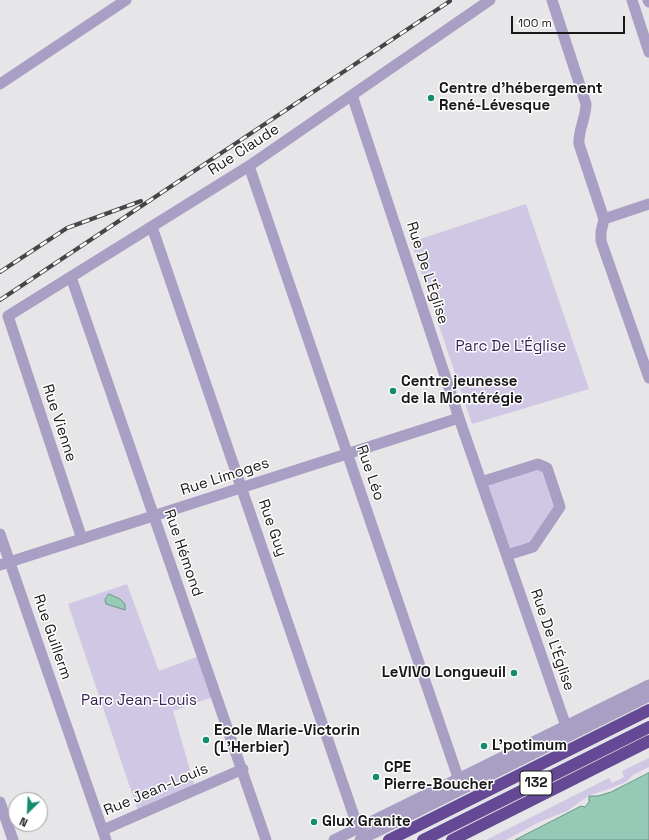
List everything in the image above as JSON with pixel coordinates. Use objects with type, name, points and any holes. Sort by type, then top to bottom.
[{"type":"highway","points":[[389,840],[649,710]]},
{"type":"highway","points":[[405,840],[649,718]]},
{"type":"highway","name":"132","points":[[423,840],[649,727]]},
{"type":"highway","points":[[452,840],[649,741]]},
{"type":"street","points":[[0,84],[126,0]]},
{"type":"street","name":"Rue Claude","points":[[8,316],[249,166],[490,0]]},
{"type":"street","points":[[552,0],[586,104],[586,114],[578,136],[579,144],[604,219],[601,232],[601,241],[649,378]]},
{"type":"street","points":[[632,0],[649,52]]},
{"type":"street","name":"Rue De L'Église","points":[[352,95],[459,418],[567,731]]},
{"type":"street","name":"Rue Léo","points":[[249,166],[460,784]]},
{"type":"street","points":[[604,219],[649,204]]},
{"type":"street","name":"Rue Guy","points":[[152,227],[361,836]]},
{"type":"street","name":"Rue Hémond","points":[[71,277],[243,769],[266,840]]},
{"type":"street","name":"Rue Vienne","points":[[8,316],[82,539]]},
{"type":"street","name":"Rue Limoges","points":[[5,564],[459,418]]},
{"type":"street","points":[[481,482],[538,464],[547,468],[560,507],[533,548],[507,555]]},
{"type":"street","name":"Rue Guillerm","points":[[0,534],[5,564],[105,835]]},
{"type":"street","points":[[334,840],[361,836],[460,784],[567,731],[649,685]]},
{"type":"street","points":[[567,731],[649,696]]},
{"type":"street","name":"Rue Jean-Louis","points":[[105,835],[243,769]]},
{"type":"street","points":[[0,802],[13,840]]},
{"type":"green space","name":"Parc De L'Église","points":[[526,204],[589,389],[472,424],[411,242]]},
{"type":"green space","points":[[547,468],[560,507],[533,547],[507,555],[481,482]]},
{"type":"green space","name":"Parc Jean-Louis","points":[[127,584],[159,671],[202,655],[216,696],[173,711],[195,787],[138,811],[68,604]]},
{"type":"green space","points":[[649,758],[649,767],[633,775],[626,782],[590,795],[567,811],[539,822],[506,840],[486,840],[609,778],[612,783],[624,777],[622,771]]},
{"type":"shaded area","points":[[109,594],[120,599],[125,604],[125,610],[106,604],[105,600]]},
{"type":"shaded area","points":[[649,773],[649,840],[515,840],[581,806],[585,807],[589,802],[589,796],[598,796],[611,792]]},
{"type":"railway","points":[[0,300],[450,1]]},
{"type":"railway","points":[[0,272],[67,228],[141,201]]},
{"type":"place","name":"Centre d'hébergement René-Lévesque","points":[[431,98]]},
{"type":"place","name":"Centre jeunesse de la Montérégie","points":[[393,391]]},
{"type":"place","name":"LeVIVO Longueuil","points":[[514,673]]},
{"type":"place","name":"Ecole Marie-Victorin (L'Herbier)","points":[[206,740]]},
{"type":"place","name":"L'potimum","points":[[484,746]]},
{"type":"place","name":"CPE Pierre-Boucher","points":[[376,777]]},
{"type":"place","name":"Glux Granite","points":[[314,822]]}]
